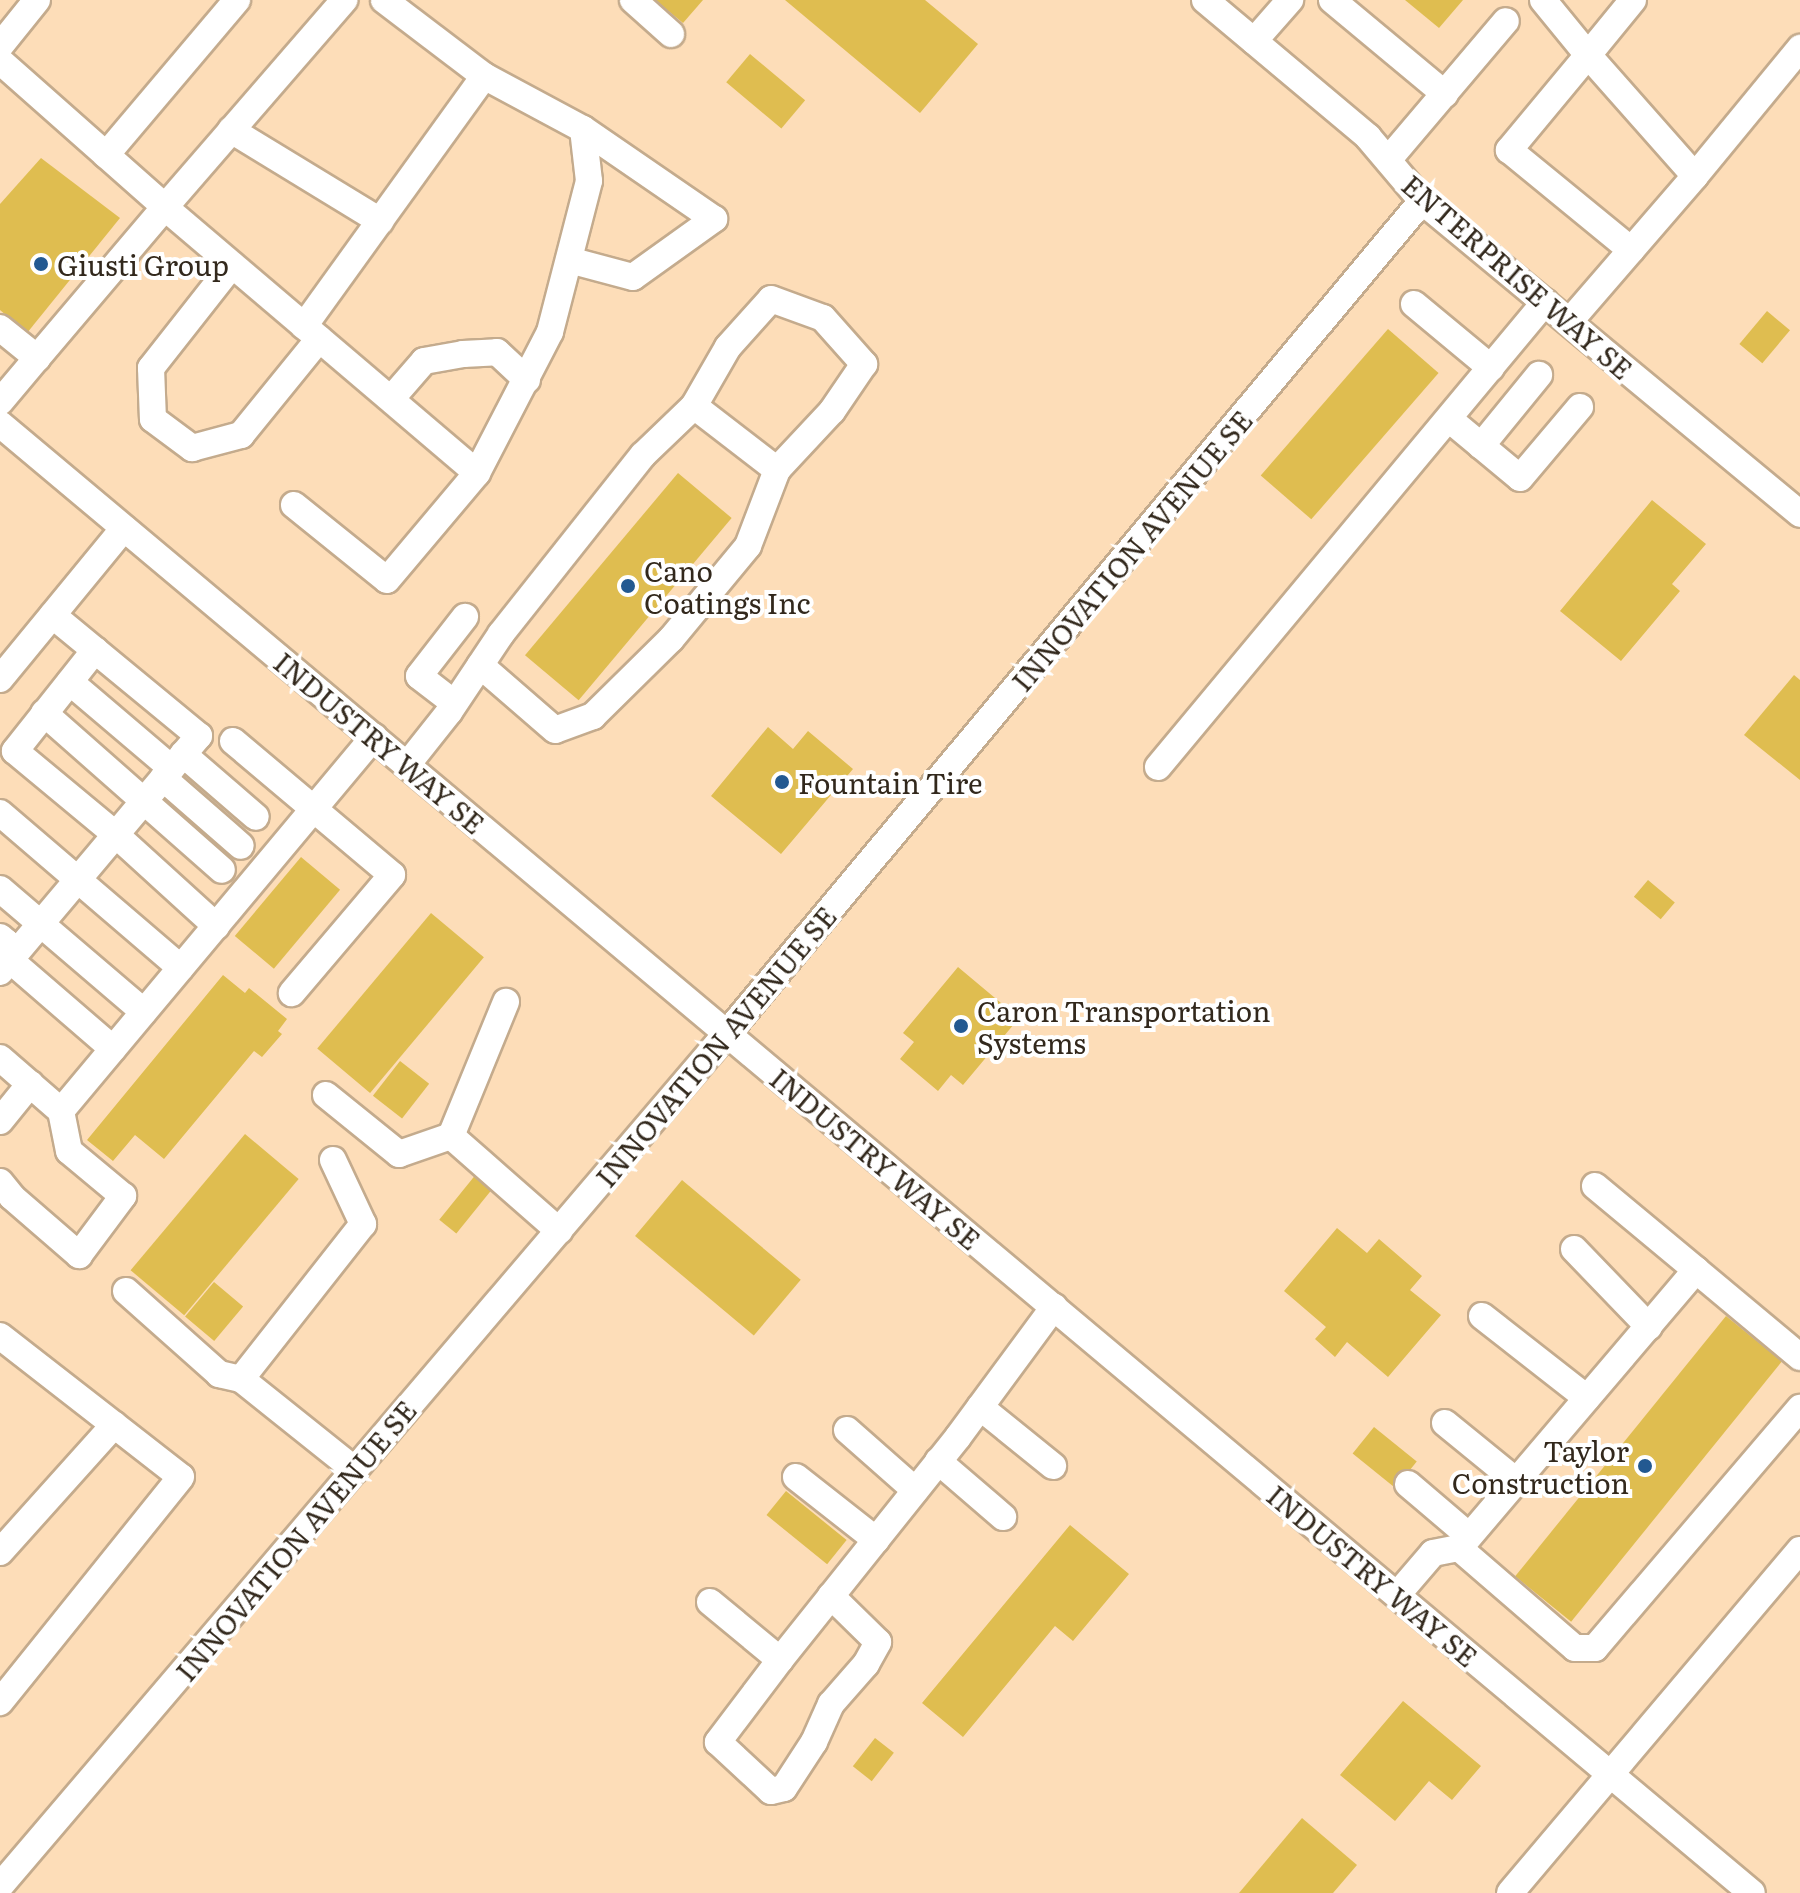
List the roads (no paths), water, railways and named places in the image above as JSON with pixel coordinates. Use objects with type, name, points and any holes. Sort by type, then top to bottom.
[{"type":"street","points":[[0,46],[37,0]]},
{"type":"street","points":[[106,155],[237,0]]},
{"type":"street","points":[[0,402],[344,0]]},
{"type":"street","points":[[384,0],[484,76],[583,129],[714,219],[633,277],[569,260]]},
{"type":"street","points":[[633,0],[671,34]]},
{"type":"street","name":"ENTERPRISE WAY SE","points":[[1205,0],[1368,137],[1422,201],[1800,514]]},
{"type":"street","points":[[1254,41],[1290,0]]},
{"type":"street","points":[[1332,0],[1445,94]]},
{"type":"street","points":[[1543,0],[1695,176]]},
{"type":"street","points":[[1631,250],[1509,150],[1633,0]]},
{"type":"street","points":[[1388,160],[1506,21]]},
{"type":"street","points":[[1569,322],[1800,48]]},
{"type":"street","points":[[0,61],[232,265],[477,473]]},
{"type":"street","points":[[232,265],[151,368],[153,419],[192,448],[241,435],[312,332],[380,221],[484,76]]},
{"type":"street","points":[[294,505],[387,580],[477,473],[550,332],[589,181],[583,129]]},
{"type":"street","points":[[231,130],[380,221]]},
{"type":"street","name":"INNOVATION AVENUE SE","points":[[0,1886],[727,1033],[1422,201]]},
{"type":"street","points":[[407,765],[480,665],[643,455],[694,406],[728,347],[771,299],[823,318],[864,364],[832,411],[777,470],[748,546],[671,639],[593,716],[555,730],[480,665]]},
{"type":"street","points":[[1158,767],[1545,302]]},
{"type":"street","points":[[1414,304],[1491,368]]},
{"type":"street","points":[[0,328],[37,358]]},
{"type":"street","points":[[391,399],[424,361],[463,354],[497,352],[527,380]]},
{"type":"street","points":[[1481,446],[1539,375]]},
{"type":"street","points":[[694,406],[777,470]]},
{"type":"street","points":[[1449,419],[1520,478],[1580,407]]},
{"type":"street","name":"INDUSTRY WAY SE","points":[[0,424],[1752,1893]]},
{"type":"street","points":[[0,679],[124,528]]},
{"type":"street","points":[[52,615],[199,736],[40,924],[3,956],[113,1049]]},
{"type":"street","points":[[454,703],[419,676],[465,617]]},
{"type":"street","points":[[95,650],[7,759],[115,834],[216,926]]},
{"type":"street","points":[[70,682],[173,767],[256,817]]},
{"type":"street","points":[[44,713],[222,870]]},
{"type":"street","points":[[61,1111],[374,737]]},
{"type":"street","points":[[233,741],[392,875],[292,993]]},
{"type":"street","points":[[173,767],[241,846]]},
{"type":"street","points":[[0,813],[181,968]]},
{"type":"street","points":[[0,889],[144,1012]]},
{"type":"street","points":[[326,1095],[399,1154],[451,1136],[506,1002]]},
{"type":"street","points":[[0,1058],[61,1111],[69,1151],[123,1196],[79,1255],[12,1197],[0,1182]]},
{"type":"street","points":[[0,1121],[30,1084]]},
{"type":"street","points":[[451,1136],[559,1231]]},
{"type":"street","points":[[241,1379],[363,1224],[333,1160]]},
{"type":"street","points":[[1595,1186],[1800,1357]]},
{"type":"street","points":[[1574,1249],[1649,1327]]},
{"type":"street","points":[[1397,1595],[1433,1553],[1464,1542],[1696,1270]]},
{"type":"street","points":[[126,1291],[219,1374],[241,1379],[355,1470]]},
{"type":"street","points":[[831,1596],[878,1642],[866,1664],[831,1704],[814,1742],[784,1788],[771,1791],[718,1742],[780,1660],[980,1407],[1054,1307]]},
{"type":"street","points":[[1482,1316],[1587,1398]]},
{"type":"street","points":[[0,1336],[181,1477],[0,1702]]},
{"type":"street","points":[[980,1407],[1053,1466]]},
{"type":"street","points":[[1408,1484],[1575,1648],[1595,1648],[1800,1408]]},
{"type":"street","points":[[1445,1423],[1516,1481]]},
{"type":"street","points":[[0,1552],[114,1425]]},
{"type":"street","points":[[847,1430],[915,1490]]},
{"type":"street","points":[[938,1461],[1003,1517]]},
{"type":"street","points":[[796,1477],[876,1540]]},
{"type":"street","points":[[1510,1893],[1800,1550]]},
{"type":"street","points":[[710,1602],[780,1660]]},
{"type":"place","name":"Giusti Group","points":[[41,264]]},
{"type":"place","name":"Cano Coatings Inc","points":[[628,586]]},
{"type":"place","name":"Fountain Tire","points":[[782,782]]},
{"type":"place","name":"Caron Transportation Systems","points":[[961,1026]]},
{"type":"place","name":"Taylor Construction","points":[[1645,1466]]}]
